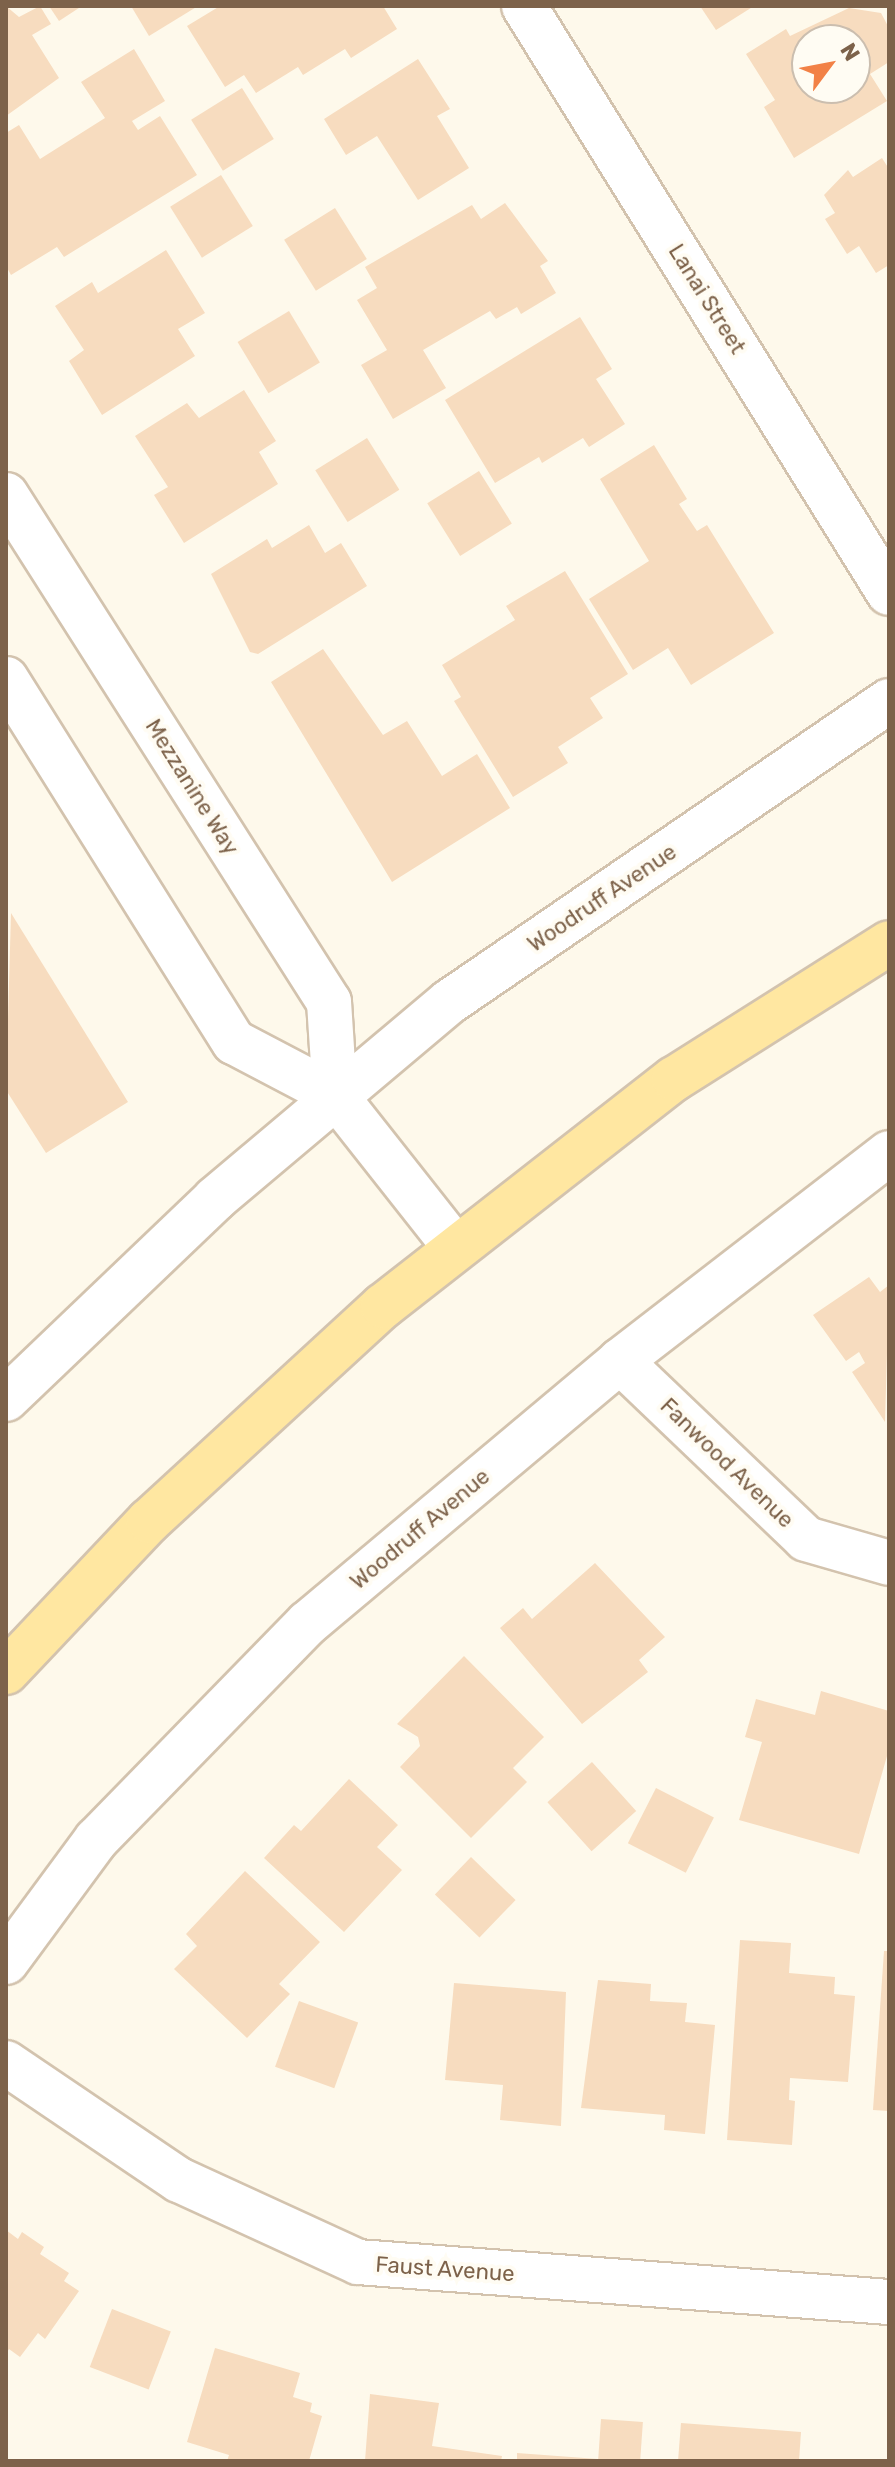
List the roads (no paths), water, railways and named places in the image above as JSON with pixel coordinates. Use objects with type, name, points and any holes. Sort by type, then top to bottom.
[{"type":"main road","points":[[6,1672],[149,1521],[455,1247],[674,1079],[889,943]]},
{"type":"street","name":"Lanai Street","points":[[524,6],[889,593]]},
{"type":"street","name":"Mezzanine Way","points":[[6,495],[329,1002],[335,1095]]},
{"type":"street","points":[[6,679],[234,1042],[335,1095],[455,1247]]},
{"type":"street","name":"Woodruff Avenue","points":[[6,1399],[82,1320],[335,1095],[449,1002],[889,701]]},
{"type":"street","name":"Woodruff Avenue","points":[[6,1962],[96,1840],[308,1623],[620,1361],[889,1153]]},
{"type":"street","name":"Fanwood Avenue","points":[[620,1361],[806,1539],[889,1563]]},
{"type":"street","name":"Faust Avenue","points":[[6,2063],[179,2180],[358,2262],[889,2302]]}]
